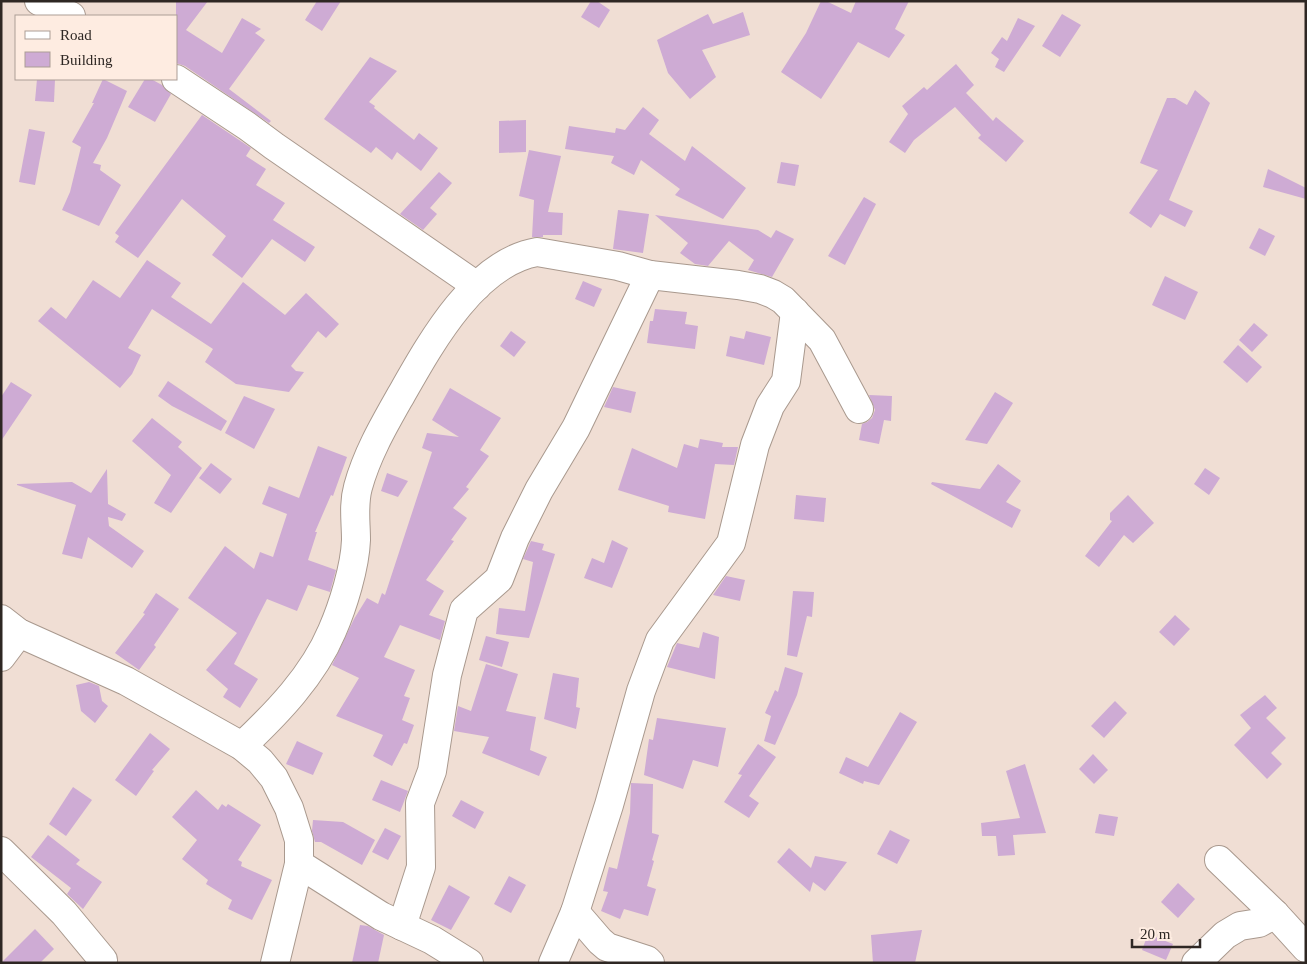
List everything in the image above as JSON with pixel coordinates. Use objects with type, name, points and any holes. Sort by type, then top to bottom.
[{"type":"street","points":[[39,1],[68,15]]},
{"type":"street","points":[[178,80],[477,286]]},
{"type":"street","points":[[242,746],[266,724],[299,686],[320,655],[333,630],[349,583],[356,540],[354,520],[357,489],[371,449],[417,367],[446,320],[477,286],[504,265],[524,254],[537,252],[618,266],[650,275],[738,284],[760,289],[782,300],[822,340],[859,409]]},
{"type":"street","points":[[402,926],[421,867],[420,803],[432,771],[447,675],[464,610],[499,579],[515,538],[539,490],[576,428],[650,275]]},
{"type":"street","points":[[553,963],[575,912],[609,805],[640,691],[660,640],[731,543],[755,445],[770,406],[786,381],[795,312]]},
{"type":"street","points":[[1,657],[10,626],[126,681],[242,746],[260,762],[274,778],[289,808],[299,840],[299,864],[275,963]]},
{"type":"street","points":[[1,850],[64,913],[103,960]]},
{"type":"street","points":[[1219,860],[1275,914],[1306,948]]},
{"type":"street","points":[[299,864],[349,896],[402,926],[432,940],[469,963]]},
{"type":"street","points":[[575,912],[607,947],[647,960],[650,963]]},
{"type":"street","points":[[1196,963],[1225,935],[1240,926],[1259,923],[1275,914]]},
{"type":"building","points":[[176,1],[208,1],[186,30],[222,53],[242,18],[261,29],[255,33],[265,40],[229,89],[271,121],[269,123],[185,66],[178,64],[178,15],[176,15]]},
{"type":"building","points":[[317,1],[341,1],[322,31],[305,20]]},
{"type":"building","points":[[591,1],[597,1],[610,10],[599,28],[581,17]]},
{"type":"building","points":[[821,1],[826,1],[851,13],[856,1],[909,1],[895,29],[905,35],[889,58],[858,42],[821,99],[781,72],[806,33]]},
{"type":"building","points":[[743,12],[750,35],[702,50],[716,77],[690,99],[668,73],[657,40],[708,14],[713,24]]},
{"type":"building","points":[[1062,14],[1081,25],[1060,57],[1042,46]]},
{"type":"building","points":[[1018,18],[1035,26],[1004,72],[995,67],[999,59],[991,53],[1002,37],[1007,41]]},
{"type":"building","points":[[370,57],[397,71],[369,102],[414,140],[419,133],[438,148],[421,171],[397,152],[392,160],[376,147],[371,153],[324,119]]},
{"type":"building","points":[[956,64],[974,85],[966,93],[993,121],[996,117],[1024,141],[1006,162],[978,138],[981,135],[955,107],[914,140],[905,153],[889,142],[908,114],[902,106],[924,87],[927,90]]},
{"type":"building","points":[[37,80],[55,80],[54,102],[35,101]]},
{"type":"building","points":[[103,80],[127,91],[107,138],[93,163],[101,165],[100,170],[121,185],[99,226],[62,210],[70,192],[81,147],[72,142],[94,103],[92,103]]},
{"type":"building","points":[[144,80],[153,80],[162,85],[171,94],[155,122],[128,107]]},
{"type":"building","points":[[1195,90],[1210,103],[1169,200],[1193,211],[1185,227],[1160,214],[1151,228],[1129,213],[1158,170],[1140,163],[1167,98],[1175,98],[1187,105]]},
{"type":"building","points":[[643,107],[659,120],[649,134],[685,161],[692,146],[746,188],[723,219],[675,195],[680,189],[641,160],[634,175],[611,163],[614,156],[565,149],[569,126],[615,133],[616,128],[625,130]]},
{"type":"building","points":[[202,115],[251,148],[246,156],[266,169],[256,185],[285,203],[273,220],[315,247],[305,262],[272,239],[242,278],[212,255],[226,236],[182,199],[138,258],[115,242],[119,236],[115,233]]},
{"type":"building","points":[[526,120],[526,152],[499,153],[499,121]]},
{"type":"building","points":[[29,129],[45,132],[35,185],[19,182]]},
{"type":"building","points":[[529,150],[561,156],[548,212],[563,213],[562,235],[532,237],[534,200],[519,196]]},
{"type":"building","points":[[781,162],[799,165],[795,186],[777,183]]},
{"type":"building","points":[[1268,169],[1306,188],[1306,199],[1263,187]]},
{"type":"building","points":[[439,172],[452,183],[430,208],[437,214],[423,230],[400,214]]},
{"type":"building","points":[[864,197],[876,204],[845,265],[828,256]]},
{"type":"building","points":[[618,210],[649,214],[643,253],[613,249]]},
{"type":"building","points":[[655,215],[758,230],[771,238],[776,230],[794,239],[772,277],[748,270],[754,260],[729,241],[708,266],[695,264],[680,253],[688,243]]},
{"type":"building","points":[[1259,228],[1275,236],[1265,256],[1249,248]]},
{"type":"building","points":[[147,260],[181,283],[171,297],[211,324],[243,282],[285,315],[306,293],[339,324],[326,338],[318,331],[291,366],[296,371],[304,372],[289,392],[236,384],[205,362],[213,349],[152,309],[128,348],[141,355],[132,374],[120,388],[38,321],[51,307],[66,319],[93,280],[120,298]]},
{"type":"building","points":[[1165,276],[1198,292],[1185,320],[1152,305]]},
{"type":"building","points":[[583,281],[602,289],[594,307],[575,299]]},
{"type":"building","points":[[655,309],[687,312],[685,324],[698,326],[695,349],[647,343],[650,321],[653,321]]},
{"type":"building","points":[[1254,323],[1268,335],[1252,352],[1239,340]]},
{"type":"building","points":[[511,331],[526,342],[514,357],[500,346]]},
{"type":"building","points":[[746,331],[771,337],[764,365],[726,356],[730,336],[744,339]]},
{"type":"building","points":[[1238,345],[1262,367],[1247,383],[1223,362]]},
{"type":"building","points":[[168,381],[227,421],[221,431],[172,406],[158,396]]},
{"type":"building","points":[[11,382],[32,395],[1,441],[1,397]]},
{"type":"building","points":[[613,387],[636,392],[631,413],[604,407]]},
{"type":"building","points":[[450,388],[501,418],[480,450],[489,456],[466,487],[469,489],[453,508],[467,518],[451,540],[454,541],[426,580],[444,591],[429,615],[445,621],[440,640],[400,625],[384,657],[415,670],[404,696],[410,698],[402,720],[414,725],[407,744],[404,743],[392,766],[373,756],[383,735],[336,716],[359,678],[332,665],[354,619],[367,598],[378,604],[382,593],[385,595],[432,452],[422,448],[427,433],[459,437],[432,420]]},
{"type":"building","points":[[995,392],[1013,403],[987,444],[965,440]]},
{"type":"building","points":[[869,395],[892,396],[891,421],[884,420],[879,444],[859,440],[862,424],[872,418],[875,410]]},
{"type":"building","points":[[244,396],[275,409],[254,449],[225,433]]},
{"type":"building","points":[[152,418],[182,442],[178,447],[202,468],[171,513],[154,503],[171,475],[132,441]]},
{"type":"building","points":[[700,439],[723,443],[722,447],[738,447],[734,465],[715,464],[705,519],[668,512],[669,506],[618,490],[632,448],[677,468],[684,444],[698,448]]},
{"type":"building","points":[[318,446],[347,457],[333,496],[331,495],[315,532],[317,532],[308,560],[336,570],[330,592],[308,585],[297,611],[267,599],[234,664],[258,679],[240,708],[223,697],[228,689],[206,670],[237,633],[188,598],[225,546],[254,569],[260,552],[273,557],[287,514],[262,504],[269,486],[299,498]]},
{"type":"building","points":[[211,463],[232,479],[220,494],[199,478]]},
{"type":"building","points":[[998,464],[1021,481],[1006,502],[1021,510],[1012,528],[931,484],[932,482],[980,489]]},
{"type":"building","points":[[1205,468],[1220,478],[1209,495],[1194,484]]},
{"type":"building","points":[[107,469],[108,504],[126,514],[122,521],[108,517],[109,526],[144,551],[132,568],[88,537],[82,559],[62,554],[76,505],[17,485],[72,482],[91,493]]},
{"type":"building","points":[[387,473],[408,481],[398,497],[381,491]]},
{"type":"building","points":[[796,495],[826,498],[824,522],[794,519]]},
{"type":"building","points":[[1128,495],[1154,523],[1133,543],[1124,535],[1099,567],[1085,556],[1112,521],[1110,520],[1110,513]]},
{"type":"building","points":[[612,540],[628,548],[612,588],[584,578],[592,558],[604,563]]},
{"type":"building","points":[[531,541],[544,544],[542,550],[555,554],[529,638],[496,634],[499,608],[525,611],[533,562],[523,559]]},
{"type":"building","points":[[726,576],[745,580],[740,601],[713,595]]},
{"type":"building","points":[[793,591],[814,592],[812,617],[807,616],[797,657],[787,655]]},
{"type":"building","points":[[156,593],[179,609],[154,645],[156,647],[139,670],[115,653],[145,614],[143,613]]},
{"type":"building","points":[[1175,615],[1190,629],[1174,646],[1159,632]]},
{"type":"building","points":[[703,632],[719,637],[715,679],[667,667],[677,643],[699,648]]},
{"type":"building","points":[[486,636],[509,642],[502,667],[479,660]]},
{"type":"building","points":[[486,664],[518,674],[506,711],[536,717],[530,750],[547,757],[539,776],[482,753],[489,737],[454,731],[458,706],[471,711]]},
{"type":"building","points":[[785,667],[803,673],[797,695],[775,745],[764,741],[771,716],[765,713],[775,690],[778,692]]},
{"type":"building","points":[[553,673],[579,678],[576,707],[580,708],[576,729],[544,719]]},
{"type":"building","points":[[89,682],[99,686],[102,701],[108,706],[95,723],[81,711],[76,685]]},
{"type":"building","points":[[1265,695],[1277,708],[1266,718],[1286,738],[1271,753],[1282,764],[1267,779],[1234,745],[1251,728],[1240,715]]},
{"type":"building","points":[[1115,701],[1127,713],[1104,738],[1091,726]]},
{"type":"building","points":[[900,712],[917,722],[879,785],[864,781],[863,784],[839,773],[846,757],[868,767]]},
{"type":"building","points":[[657,718],[726,728],[718,767],[693,760],[683,789],[644,775],[649,739],[653,740]]},
{"type":"building","points":[[150,733],[170,749],[152,770],[154,771],[136,796],[115,780]]},
{"type":"building","points":[[297,741],[323,753],[313,775],[286,764]]},
{"type":"building","points":[[758,744],[776,757],[749,796],[759,803],[749,818],[724,802],[742,775],[738,774]]},
{"type":"building","points":[[1093,754],[1108,770],[1094,784],[1079,769]]},
{"type":"building","points":[[1025,764],[1046,833],[1013,835],[1015,855],[998,856],[996,836],[982,836],[981,823],[1020,818],[1006,771]]},
{"type":"building","points":[[381,780],[408,791],[400,812],[372,800]]},
{"type":"building","points":[[631,783],[653,784],[652,833],[659,835],[647,886],[656,889],[648,916],[624,909],[620,919],[601,911],[608,892],[603,891],[609,867],[617,869],[630,813]]},
{"type":"building","points":[[73,787],[92,800],[66,836],[49,824]]},
{"type":"building","points":[[196,790],[218,810],[222,804],[226,807],[228,804],[261,825],[238,860],[242,862],[241,866],[272,880],[252,920],[228,909],[232,900],[206,884],[208,880],[182,859],[197,840],[172,817]]},
{"type":"building","points":[[461,800],[484,812],[475,829],[452,816]]},
{"type":"building","points":[[1099,814],[1118,817],[1114,836],[1095,833]]},
{"type":"building","points":[[313,820],[343,822],[375,840],[362,865],[321,842],[315,842],[312,831]]},
{"type":"building","points":[[385,828],[401,836],[388,860],[372,852]]},
{"type":"building","points":[[890,830],[910,840],[897,864],[877,854]]},
{"type":"building","points":[[48,835],[80,860],[76,864],[102,882],[83,909],[67,894],[71,888],[31,857]]},
{"type":"building","points":[[789,848],[811,868],[815,856],[847,862],[825,891],[813,882],[810,892],[777,862]]},
{"type":"building","points":[[509,876],[526,885],[511,913],[494,904]]},
{"type":"building","points":[[1178,883],[1195,899],[1178,918],[1161,902]]},
{"type":"building","points":[[449,885],[470,897],[451,930],[431,920]]},
{"type":"building","points":[[360,925],[368,926],[384,935],[378,963],[352,963]]},
{"type":"building","points":[[35,929],[54,949],[40,963],[1,963]]},
{"type":"building","points":[[922,930],[915,963],[873,963],[871,935]]},
{"type":"building","points":[[1148,934],[1173,944],[1166,960],[1142,950]]}]
